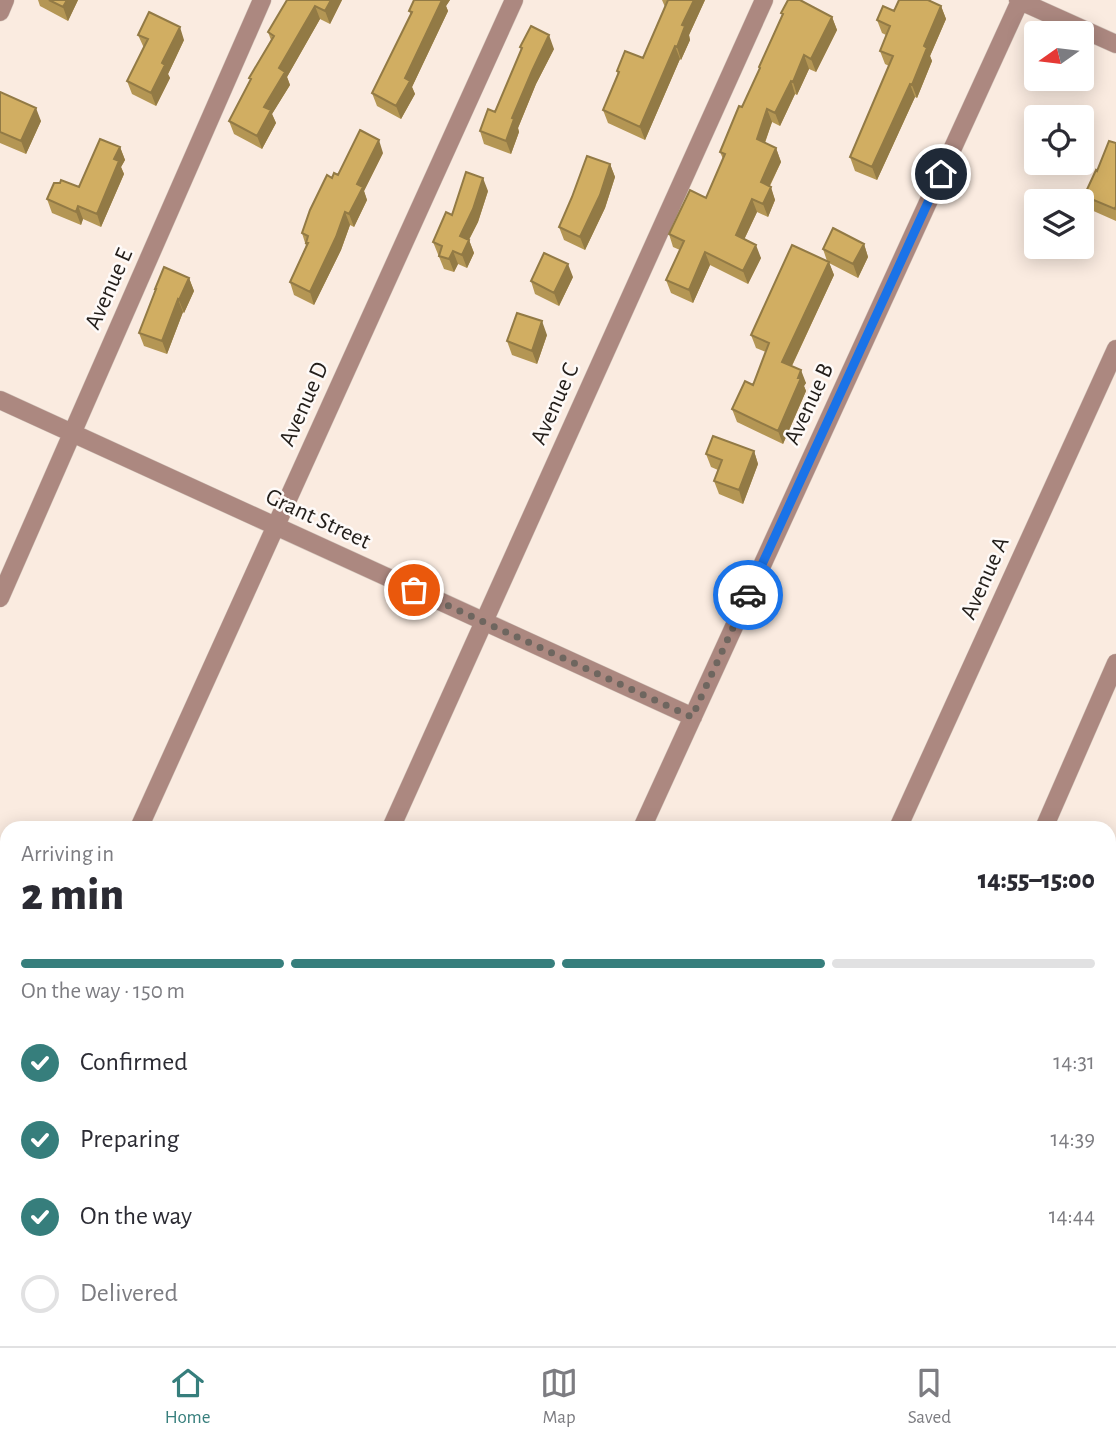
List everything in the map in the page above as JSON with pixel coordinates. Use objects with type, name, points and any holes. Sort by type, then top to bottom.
[{"type":"street","points":[[0,12],[5,0]]},
{"type":"street","name":"Avenue E","points":[[0,598],[262,0]]},
{"type":"street","name":"Avenue D","points":[[142,821],[514,0]]},
{"type":"street","name":"Avenue C","points":[[394,821],[764,0]]},
{"type":"street","points":[[1019,0],[1116,44]]},
{"type":"street","name":"Avenue B","points":[[645,821],[1019,0]]},
{"type":"street","name":"Avenue A","points":[[901,821],[1116,349]]},
{"type":"street","name":"Grant Street","points":[[0,400],[692,717]]},
{"type":"street","points":[[1047,821],[1116,663]]},
{"type":"building","points":[[49,0],[67,0],[63,7]]},
{"type":"building","points":[[287,0],[331,0],[325,11],[315,6],[279,68],[285,72],[264,107],[271,110],[257,136],[229,121],[251,79],[249,78],[274,36],[268,32]]},
{"type":"building","points":[[414,0],[442,0],[405,78],[410,81],[396,106],[372,93],[412,12],[409,11]]},
{"type":"building","points":[[668,0],[694,0],[682,25],[685,26],[677,47],[675,46],[640,127],[603,110],[625,51],[643,58]]},
{"type":"building","points":[[788,0],[800,0],[832,17],[811,59],[804,55],[793,82],[791,81],[775,113],[767,109],[757,139],[776,148],[761,182],[771,187],[763,204],[752,199],[736,235],[756,245],[743,271],[705,252],[689,290],[666,280],[684,241],[669,234],[690,190],[706,198],[725,154],[720,152],[739,106],[742,107]]},
{"type":"building","points":[[899,0],[928,0],[941,6],[924,46],[927,48],[912,85],[910,84],[872,167],[850,157],[893,56],[880,51],[890,26],[877,20],[883,6],[894,11]]},
{"type":"building","points":[[149,12],[180,27],[151,93],[127,81],[148,39],[138,35]]},
{"type":"building","points":[[531,26],[549,35],[512,118],[514,119],[506,141],[480,131],[488,109],[495,112]]},
{"type":"building","points":[[0,92],[36,108],[21,141],[0,132]]},
{"type":"building","points":[[360,130],[379,140],[357,184],[363,187],[349,214],[345,212],[310,292],[290,282],[308,243],[308,236],[302,233],[327,175],[332,178],[334,173],[338,175]]},
{"type":"building","points":[[100,139],[120,147],[114,159],[119,161],[97,214],[78,206],[76,212],[47,199],[54,183],[60,183],[61,180],[79,187]]},
{"type":"building","points":[[1109,141],[1116,143],[1115,209],[1094,200],[1094,189],[1087,189]]},
{"type":"building","points":[[587,156],[610,164],[600,195],[580,237],[559,227]]},
{"type":"building","points":[[466,172],[483,178],[473,209],[460,236],[469,240],[462,255],[453,251],[449,259],[439,256],[442,246],[433,242],[446,212],[452,215]]},
{"type":"building","points":[[833,228],[864,244],[853,264],[823,249]]},
{"type":"building","points":[[792,245],[829,262],[782,362],[801,370],[798,378],[801,378],[778,431],[732,409],[745,381],[753,385],[769,343],[751,335]]},
{"type":"building","points":[[544,253],[568,264],[554,293],[531,281]]},
{"type":"building","points":[[164,267],[189,278],[162,341],[139,333]]},
{"type":"building","points":[[517,313],[542,321],[532,351],[507,341]]},
{"type":"building","points":[[713,436],[754,451],[739,490],[714,481],[722,460],[706,454]]},
{"type":"way so far","points":[[414,590],[692,717],[748,595]]},
{"type":"route","points":[[748,595],[941,174]]}]
